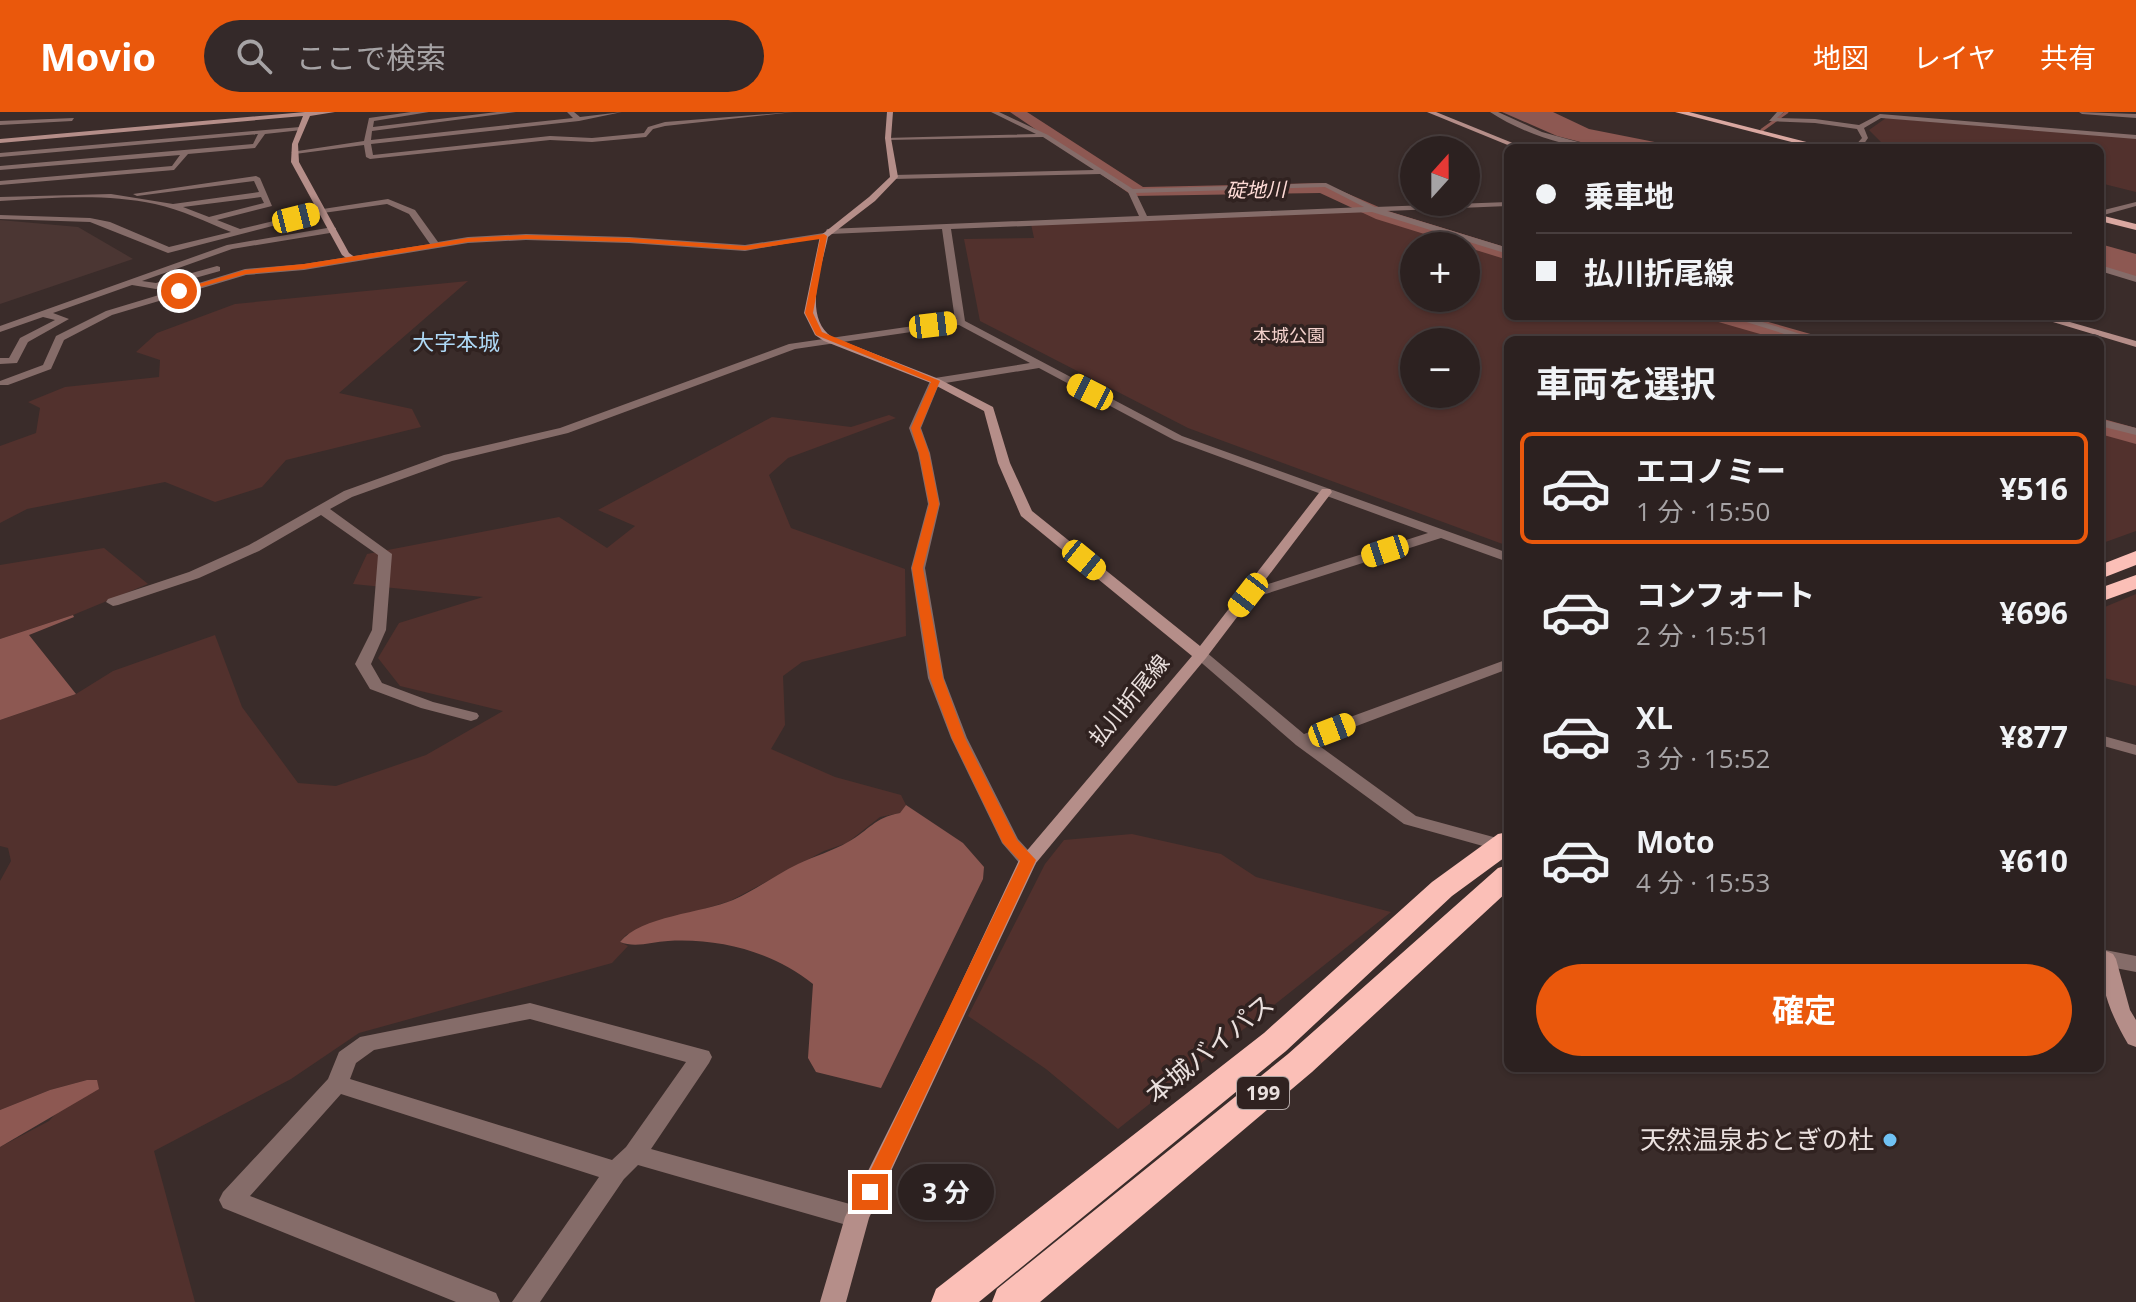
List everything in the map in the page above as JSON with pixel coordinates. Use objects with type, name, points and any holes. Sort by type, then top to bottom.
[{"type":"highway","points":[[2104,571],[2136,557]]},
{"type":"highway","points":[[2104,594],[2136,581]]},
{"type":"highway","name":"本城バイパス","points":[[950,1302],[1275,1042],[1442,889],[1504,853]]},
{"type":"highway","name":"199","points":[[1011,1302],[1300,1063],[1504,854]]},
{"type":"main road","points":[[1670,112],[1798,144]]},
{"type":"main road","points":[[1679,112],[1810,144]]},
{"type":"main road","points":[[2104,217],[2136,225]]},
{"type":"street","points":[[56,131],[80,112]]},
{"type":"street","points":[[0,135],[286,112]]},
{"type":"street","points":[[0,141],[332,112]]},
{"type":"street","points":[[426,112],[371,119],[367,143],[370,157],[550,138],[622,139],[646,135],[650,128],[665,124],[791,112]]},
{"type":"street","points":[[368,130],[454,116],[513,112]]},
{"type":"street","points":[[570,112],[579,119]]},
{"type":"street","points":[[298,151],[619,112]]},
{"type":"street","points":[[890,112],[888,138],[894,177]]},
{"type":"street","points":[[994,112],[1046,136],[1131,191],[1144,218]]},
{"type":"street","points":[[1430,112],[1511,144]]},
{"type":"street","points":[[1493,112],[1540,133],[1581,144]]},
{"type":"street","points":[[1781,112],[1771,120],[1815,121],[1860,127],[1880,114],[2136,137]]},
{"type":"street","points":[[1927,112],[1931,120]]},
{"type":"street","points":[[2085,112],[2136,116]]},
{"type":"street","points":[[298,151],[318,113]]},
{"type":"street","points":[[308,114],[300,129],[298,170],[355,253],[352,258]]},
{"type":"street","points":[[454,116],[470,146]]},
{"type":"street","points":[[0,123],[72,119]]},
{"type":"street","points":[[1860,127],[1865,138],[1860,144]]},
{"type":"street","points":[[0,155],[300,129]]},
{"type":"street","points":[[0,168],[255,146],[263,132]]},
{"type":"street","points":[[888,138],[1046,136]]},
{"type":"street","points":[[2,217],[36,197],[78,149]]},
{"type":"street","points":[[0,183],[174,168],[185,153]]},
{"type":"street","points":[[828,339],[819,333],[809,313],[827,234],[872,199],[894,177],[1102,172]]},
{"type":"street","points":[[110,198],[256,178],[269,204],[207,220]]},
{"type":"street","points":[[1131,191],[1326,185],[1375,210],[1504,250]]},
{"type":"street","points":[[0,199],[110,198],[173,206],[263,194]]},
{"type":"street","points":[[2,217],[90,220],[168,250],[326,211],[388,201],[412,212],[435,244]]},
{"type":"street","points":[[4,383],[47,367],[60,338],[109,313],[245,272],[435,244],[526,237],[745,248],[827,234],[946,226],[1504,204]]},
{"type":"street","points":[[173,206],[241,232],[255,242]]},
{"type":"street","points":[[2104,215],[2133,206]]},
{"type":"street","points":[[326,211],[346,255],[352,258]]},
{"type":"street","points":[[946,226],[960,322]]},
{"type":"street","points":[[0,329],[230,247],[333,230]]},
{"type":"street","points":[[292,236],[297,247]]},
{"type":"street","points":[[134,283],[156,286],[241,263],[301,257]]},
{"type":"street","points":[[2104,269],[2136,279]]},
{"type":"street","points":[[0,361],[13,361],[24,340],[64,319],[42,314]]},
{"type":"street","points":[[1746,320],[1801,336]]},
{"type":"street","points":[[2052,320],[2136,344]]},
{"type":"street","points":[[113,602],[194,575],[254,548],[348,494],[448,458],[564,431],[793,346],[960,322],[1178,438],[1504,557]]},
{"type":"street","name":"払川折尾線","points":[[828,339],[935,381],[989,409],[1008,476],[1026,513],[1201,655],[1028,860],[857,1217],[833,1302]]},
{"type":"street","points":[[1028,860],[1011,843],[959,738],[936,678],[918,568],[934,504],[927,466],[915,428],[935,381],[1038,365]]},
{"type":"street","points":[[2104,423],[2136,432]]},
{"type":"street","points":[[1326,492],[1201,655],[1302,741],[1410,820],[1504,851]]},
{"type":"street","points":[[323,510],[385,554],[379,630],[363,664],[376,686],[427,705],[471,716]]},
{"type":"street","points":[[1248,595],[1440,534]]},
{"type":"street","points":[[1302,741],[1504,665]]},
{"type":"street","points":[[2104,741],[2136,750]]},
{"type":"street","points":[[2104,958],[2136,964]]},
{"type":"street","points":[[2104,961],[2120,1012],[2136,1038]]},
{"type":"street","points":[[487,1302],[231,1200],[337,1084],[347,1058],[368,1043],[530,1011],[701,1057],[525,1302]]},
{"type":"street","points":[[337,1084],[616,1172]]},
{"type":"street","points":[[634,1154],[857,1217]]},
{"type":"shaded area","points":[[1502,112],[1553,112],[1589,129],[1665,144],[1588,144],[1557,136]]},
{"type":"shaded area","points":[[0,220],[78,227],[133,259],[0,304]]},
{"type":"shaded area","points":[[2104,245],[2136,254],[2136,278],[2104,267]]},
{"type":"shaded area","points":[[73,615],[29,635],[76,694],[0,720],[0,639]]},
{"type":"shaded area","points":[[906,805],[963,843],[984,867],[983,879],[881,1088],[816,1072],[808,1058],[813,984],[781,963],[745,949],[707,942],[668,941],[638,945],[620,942],[642,926],[741,896],[798,864],[848,842],[877,821],[900,813]]},
{"type":"shaded area","points":[[97,1080],[99,1089],[0,1147],[0,1110],[50,1090]]},
{"type":"green space","points":[[1886,118],[2136,138],[2136,192],[2104,184],[2104,144],[1883,144],[1869,130]]},
{"type":"green space","name":"本城公園","points":[[1369,211],[1437,232],[1400,232],[1400,312],[1480,312],[1480,245],[1504,253],[1504,320],[1734,320],[1790,336],[1504,336],[1504,545],[1188,428],[980,321],[964,239],[1034,238],[1031,224]]},
{"type":"green space","points":[[468,281],[339,393],[412,409],[421,427],[286,460],[262,487],[215,502],[165,482],[27,509],[0,523],[0,446],[36,433],[40,408],[28,402],[65,387],[159,377],[160,360],[136,352],[157,333],[235,304]]},
{"type":"green space","points":[[889,415],[896,418],[788,458],[769,475],[791,528],[905,569],[906,636],[802,662],[783,676],[785,725],[771,749],[835,777],[901,795],[906,805],[900,813],[880,817],[847,843],[824,851],[730,901],[626,935],[620,942],[628,946],[612,963],[359,1033],[291,1079],[154,1151],[195,1302],[0,1302],[0,1147],[49,1121],[87,1080],[50,1090],[0,1110],[0,881],[11,861],[8,848],[0,846],[0,720],[76,694],[113,671],[215,635],[242,707],[298,783],[336,786],[426,755],[503,711],[400,686],[378,658],[399,623],[483,597],[353,584],[367,554],[559,517],[607,548],[635,526],[598,510],[772,417],[851,427]]},
{"type":"green space","points":[[2104,427],[2136,436],[2136,531],[2104,543]]},
{"type":"green space","points":[[104,548],[148,584],[73,615],[0,639],[0,565]]},
{"type":"green space","points":[[2136,594],[2136,686],[2104,678],[2104,607]]},
{"type":"green space","points":[[1132,834],[1221,854],[1256,877],[1391,912],[1118,1129],[1046,1069],[968,1016],[1045,864],[1064,840]]},
{"type":"waterway","name":"碇地川","points":[[1017,112],[1139,192],[1323,188],[1382,215],[1504,253]]},
{"type":"waterway","points":[[1762,130],[1787,112]]},
{"type":"waterway","name":"碇地川","points":[[1737,320],[1792,336]]},
{"type":"waterway","name":"碇地川","points":[[2104,427],[2136,436]]},
{"type":"place","name":"天然温泉おとぎの杜","points":[[1890,1140]]},
{"type":"district","name":"大字本城","points":[[456,342]]},
{"type":"route","points":[[179,291],[245,272],[304,267],[468,240],[526,237],[745,248],[824,236],[809,313],[814,327],[828,339],[935,381],[915,428],[924,453],[934,504],[918,568],[936,678],[959,738],[1011,843],[1028,860],[870,1192]]}]
